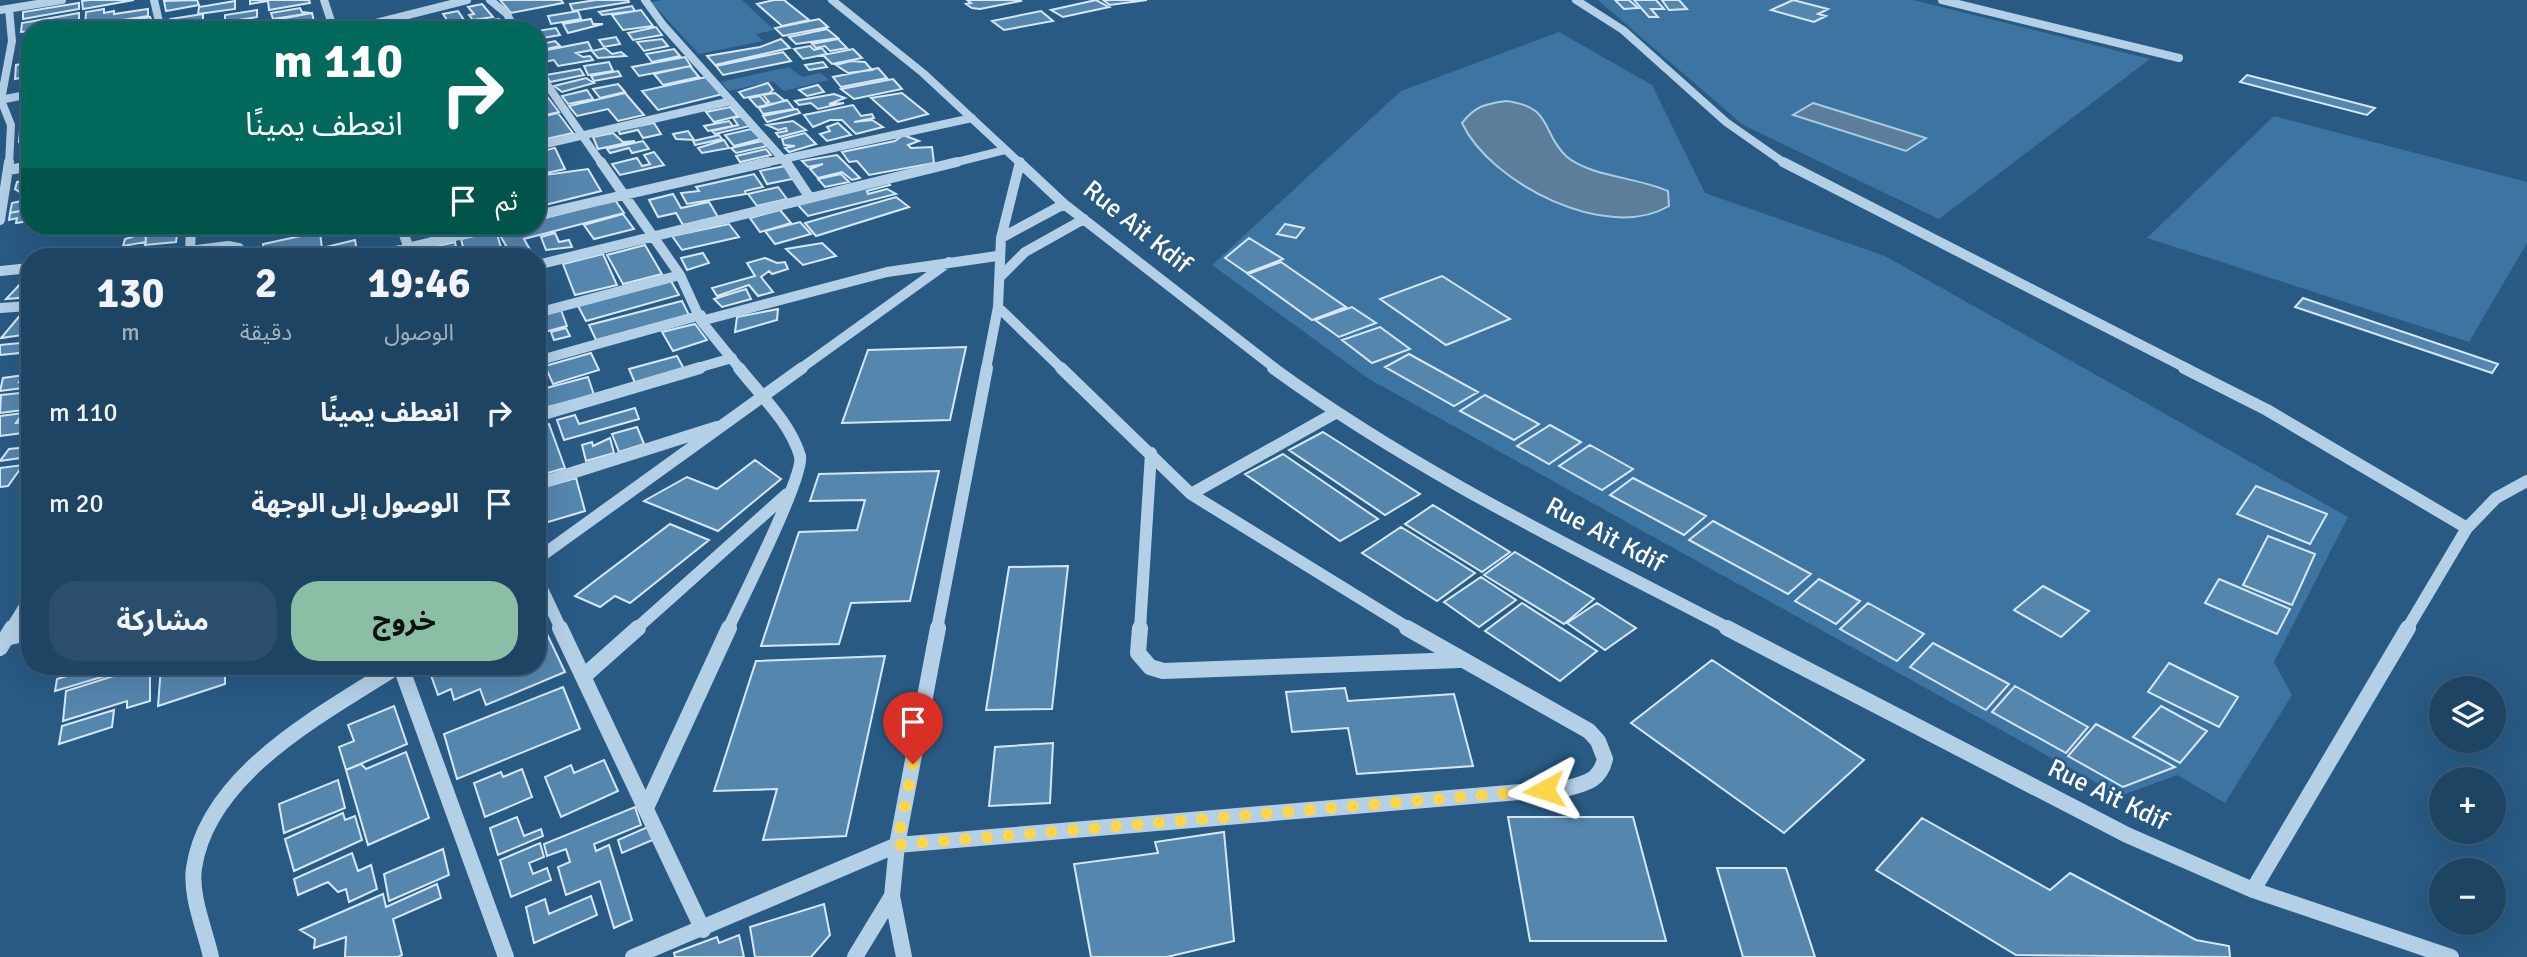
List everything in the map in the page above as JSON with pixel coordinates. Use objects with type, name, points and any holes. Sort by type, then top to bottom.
[{"type":"street","points":[[0,220],[9,170],[11,125],[1,100],[12,41],[5,10],[62,0]]},
{"type":"street","points":[[155,0],[158,21]]},
{"type":"street","points":[[324,0],[331,21]]},
{"type":"street","points":[[384,21],[467,0]]},
{"type":"street","points":[[490,0],[510,21]]},
{"type":"street","points":[[645,0],[784,159],[810,198]]},
{"type":"street","name":"Rue Ait Kdif","points":[[832,0],[923,73],[1064,204],[1225,332],[1335,412],[1455,487],[2127,835],[2253,890],[2451,957]]},
{"type":"street","points":[[1578,0],[1623,30],[1726,122],[1786,164],[2267,410],[2467,528]]},
{"type":"street","points":[[1942,0],[2179,58]]},
{"type":"street","points":[[546,80],[581,136],[655,236],[680,275],[701,318],[788,429],[801,459],[792,490],[646,808]]},
{"type":"street","points":[[1,100],[21,96]]},
{"type":"street","points":[[546,144],[731,101]]},
{"type":"street","points":[[546,213],[623,193],[971,118]]},
{"type":"street","points":[[546,263],[1005,150]]},
{"type":"street","points":[[904,957],[892,896],[897,845],[998,307],[1001,276],[997,256],[1020,162]]},
{"type":"street","points":[[9,170],[21,168]]},
{"type":"street","points":[[1001,238],[1064,204]]},
{"type":"street","points":[[1001,276],[1025,252],[1084,219]]},
{"type":"street","points":[[404,235],[409,248],[460,235]]},
{"type":"street","points":[[546,359],[887,272],[997,256]]},
{"type":"street","points":[[546,553],[730,423],[949,262]]},
{"type":"street","points":[[0,271],[21,269]]},
{"type":"street","points":[[546,311],[680,275]]},
{"type":"street","points":[[633,957],[703,930],[897,845],[1568,788],[1593,782],[1600,776],[1605,759],[1603,750],[1589,731],[1460,660],[1191,494],[1152,453],[998,307]]},
{"type":"street","points":[[0,318],[5,308]]},
{"type":"street","points":[[546,413],[732,358]]},
{"type":"street","points":[[1191,494],[1335,412]]},
{"type":"street","points":[[546,481],[730,423]]},
{"type":"street","points":[[1152,453],[1138,653],[1145,665],[1156,671],[1169,672],[1460,660]]},
{"type":"street","points":[[2253,890],[2467,528],[2496,498],[2525,483]]},
{"type":"street","points":[[583,676],[792,490]]},
{"type":"street","points":[[546,597],[703,930]]},
{"type":"street","points":[[3,643],[21,613]]},
{"type":"street","points":[[3,643],[21,636]]},
{"type":"street","points":[[211,957],[193,870],[202,833],[226,792],[266,756],[387,675]]},
{"type":"street","points":[[402,675],[506,957]]},
{"type":"street","points":[[855,957],[892,896]]},
{"type":"shaded area","points":[[742,0],[774,30],[756,34],[763,41],[699,54],[651,2]]},
{"type":"shaded area","points":[[1598,0],[1913,0],[2150,59],[1939,219],[1743,125]]},
{"type":"shaded area","points":[[1559,32],[1652,85],[1705,193],[1885,256],[2348,517],[2274,662],[2292,695],[2225,803],[2177,775],[2120,796],[1369,379],[1212,265],[1401,91]]},
{"type":"shaded area","points":[[789,67],[802,77],[820,73],[829,80],[784,91],[773,81],[729,91],[721,82]]},
{"type":"shaded area","points":[[1506,101],[1521,104],[1539,114],[1558,147],[1576,163],[1668,191],[1669,206],[1643,216],[1614,217],[1584,212],[1553,201],[1523,185],[1497,166],[1476,145],[1462,123],[1481,107]]},
{"type":"shaded area","points":[[1813,103],[1926,138],[1906,151],[1793,115]]},
{"type":"shaded area","points":[[2274,116],[2527,182],[2527,243],[2469,342],[2147,238]]},
{"type":"building","points":[[134,0],[83,9],[82,1]]},
{"type":"building","points":[[197,0],[199,5],[166,11],[164,1]]},
{"type":"building","points":[[250,0],[309,0],[310,3],[269,10],[268,1],[250,4]]},
{"type":"building","points":[[500,0],[561,0],[563,3],[511,13]]},
{"type":"building","points":[[596,0],[629,2],[573,11],[570,4]]},
{"type":"building","points":[[784,0],[809,20],[782,26],[757,4]]},
{"type":"building","points":[[967,0],[1021,1],[980,9],[966,4],[971,3]]},
{"type":"building","points":[[1096,0],[1109,7],[1063,17],[1051,10]]},
{"type":"building","points":[[1103,0],[1147,0],[1110,5]]},
{"type":"building","points":[[1615,0],[1629,0],[1638,8],[1624,9]]},
{"type":"building","points":[[1634,0],[1656,0],[1664,9],[1651,9],[1658,17],[1649,17]]},
{"type":"building","points":[[1662,0],[1679,0],[1687,9],[1669,10]]},
{"type":"building","points":[[1793,0],[1828,9],[1818,14],[1826,16],[1814,22],[1771,10]]},
{"type":"building","points":[[235,1],[235,9],[198,14],[199,7]]},
{"type":"building","points":[[79,3],[79,9],[23,19],[23,12]]},
{"type":"building","points":[[482,4],[493,17],[473,20],[469,15],[474,14],[468,7]]},
{"type":"building","points":[[632,6],[635,11],[602,15],[599,12]]},
{"type":"building","points":[[300,8],[302,12],[311,13],[273,19],[271,13]]},
{"type":"building","points":[[104,9],[104,13],[114,11],[114,14],[148,9],[148,16],[116,21],[85,21],[86,12]]},
{"type":"building","points":[[257,10],[257,17],[231,21],[225,21],[225,15]]},
{"type":"building","points":[[641,10],[653,26],[623,30],[612,15]]},
{"type":"building","points":[[458,11],[464,20],[448,21],[443,14]]},
{"type":"building","points":[[578,11],[581,19],[551,24],[548,16]]},
{"type":"building","points":[[1041,11],[1053,21],[1004,30],[992,21]]},
{"type":"building","points":[[79,13],[79,21],[33,21]]},
{"type":"building","points":[[312,13],[314,21],[280,21]]},
{"type":"building","points":[[203,14],[203,21],[170,19]]},
{"type":"building","points":[[150,17],[152,21],[129,21]]},
{"type":"building","points":[[591,19],[593,24],[603,24],[568,33],[563,24]]},
{"type":"building","points":[[819,19],[828,27],[783,36],[775,28]]},
{"type":"building","points":[[656,27],[662,35],[633,40],[628,33]]},
{"type":"building","points":[[556,28],[560,35],[546,37],[546,30]]},
{"type":"building","points":[[827,29],[838,38],[796,44],[789,37]]},
{"type":"building","points":[[616,37],[620,44],[604,47],[599,40]]},
{"type":"building","points":[[662,39],[668,46],[644,51],[637,42]]},
{"type":"building","points":[[781,39],[790,48],[715,65],[707,56],[760,47]]},
{"type":"building","points":[[838,39],[847,48],[830,51],[825,46],[816,48],[812,44]]},
{"type":"building","points":[[555,41],[560,46],[546,49],[546,43]]},
{"type":"building","points":[[588,42],[592,50],[576,53],[583,57],[590,56],[593,60],[558,66],[554,60],[546,61],[546,50]]},
{"type":"building","points":[[810,46],[814,50],[822,48],[827,54],[803,59],[794,49]]},
{"type":"building","points":[[605,48],[612,54],[621,52],[626,56],[598,58],[592,51]]},
{"type":"building","points":[[674,49],[680,56],[652,62],[646,54]]},
{"type":"building","points":[[853,49],[862,58],[832,64],[823,55]]},
{"type":"building","points":[[783,52],[791,61],[723,75],[716,66]]},
{"type":"building","points":[[685,57],[691,66],[639,76],[632,67]]},
{"type":"building","points":[[851,61],[865,62],[872,70],[848,73],[836,65]]},
{"type":"building","points":[[609,62],[613,71],[588,75],[584,66]]},
{"type":"building","points":[[823,62],[827,67],[809,70],[805,65]]},
{"type":"building","points":[[21,64],[21,78],[15,79],[16,65]]},
{"type":"building","points":[[690,66],[699,77],[663,85],[654,74]]},
{"type":"building","points":[[878,68],[887,78],[841,87],[833,77]]},
{"type":"building","points":[[580,69],[584,75],[550,82],[546,75]]},
{"type":"building","points":[[618,71],[621,76],[594,81],[591,76]]},
{"type":"building","points":[[2247,75],[2375,108],[2367,115],[2240,82]]},
{"type":"building","points":[[706,77],[723,94],[658,110],[642,91]]},
{"type":"building","points":[[586,78],[594,83],[562,92],[554,86]]},
{"type":"building","points":[[893,79],[902,89],[854,99],[841,89]]},
{"type":"building","points":[[768,83],[773,90],[770,93],[744,98],[739,92]]},
{"type":"building","points":[[618,84],[625,92],[600,98],[593,89]]},
{"type":"building","points":[[818,85],[824,92],[807,96],[799,90]]},
{"type":"building","points":[[587,90],[593,99],[568,104],[562,96]]},
{"type":"building","points":[[625,93],[644,115],[618,121],[608,109],[577,116],[569,106]]},
{"type":"building","points":[[775,93],[785,101],[757,107],[749,98],[760,96],[766,103],[769,102],[763,95]]},
{"type":"building","points":[[902,93],[928,114],[898,122],[871,98]]},
{"type":"building","points":[[834,94],[845,98],[829,104],[844,103],[818,109],[811,103],[799,105],[795,101]]},
{"type":"building","points":[[546,95],[559,112],[546,115]]},
{"type":"building","points":[[787,100],[794,109],[763,114],[759,108]]},
{"type":"building","points":[[853,105],[861,116],[872,114],[874,118],[854,122],[872,120],[883,127],[856,134],[842,120],[830,120],[813,127],[804,115]]},
{"type":"building","points":[[730,107],[738,116],[714,122],[706,112]]},
{"type":"building","points":[[797,109],[800,113],[767,122],[763,116]]},
{"type":"building","points":[[558,113],[573,133],[546,139],[546,116]]},
{"type":"building","points":[[742,116],[750,126],[715,134],[712,131],[738,125],[733,118]]},
{"type":"building","points":[[729,121],[733,126],[708,131],[704,126]]},
{"type":"building","points":[[793,121],[806,130],[779,137],[776,133],[787,131],[786,128],[778,130],[767,125]]},
{"type":"building","points":[[654,123],[661,134],[643,138],[638,130],[620,134],[618,130]]},
{"type":"building","points":[[838,123],[851,135],[827,141],[820,134],[830,131],[827,127]]},
{"type":"building","points":[[751,129],[761,139],[734,146],[725,135]]},
{"type":"building","points":[[688,131],[694,140],[676,139],[673,134]]},
{"type":"building","points":[[613,133],[623,142],[635,141],[598,149],[593,137]]},
{"type":"building","points":[[805,133],[816,144],[789,152],[785,148],[795,146],[784,145],[782,139]]},
{"type":"building","points":[[719,135],[722,139],[695,145],[693,141]]},
{"type":"building","points":[[903,135],[919,141],[908,145],[911,148],[932,147],[934,163],[869,175],[857,161],[849,162],[842,152],[895,141]]},
{"type":"building","points":[[724,140],[729,148],[702,153],[698,148]]},
{"type":"building","points":[[643,141],[649,149],[632,153],[629,148],[610,153],[607,149]]},
{"type":"building","points":[[762,141],[767,146],[736,153],[731,148]]},
{"type":"building","points":[[555,148],[565,169],[546,173],[546,150]]},
{"type":"building","points":[[766,149],[771,155],[740,162],[736,156]]},
{"type":"building","points":[[654,152],[664,165],[620,175],[612,164],[637,158],[642,166],[650,164],[644,155]]},
{"type":"building","points":[[837,155],[860,178],[852,180],[842,172],[818,178],[810,169],[823,164],[808,167],[802,161]]},
{"type":"building","points":[[785,166],[792,179],[767,184],[760,171]]},
{"type":"building","points":[[588,169],[601,191],[546,205],[546,175]]},
{"type":"building","points":[[754,174],[763,187],[745,191],[746,194],[687,204],[681,193],[699,191],[696,187]]},
{"type":"building","points":[[841,174],[849,182],[825,187],[818,179]]},
{"type":"building","points":[[21,181],[21,193],[15,189],[17,182]]},
{"type":"building","points":[[886,181],[890,185],[867,191],[868,194],[887,189],[896,194],[808,216],[797,204]]},
{"type":"building","points":[[778,187],[787,199],[757,206],[748,194]]},
{"type":"building","points":[[673,194],[681,208],[709,202],[718,217],[683,225],[676,213],[658,217],[649,200]]},
{"type":"building","points":[[896,197],[909,207],[816,236],[805,223]]},
{"type":"building","points":[[615,200],[624,213],[546,233],[546,218]]},
{"type":"building","points":[[21,201],[21,211],[10,213],[12,203]]},
{"type":"building","points":[[780,210],[791,223],[760,232],[750,218]]},
{"type":"building","points":[[21,211],[21,222],[16,223],[17,218],[9,220],[10,213]]},
{"type":"building","points":[[623,214],[634,229],[594,239],[584,225]]},
{"type":"building","points":[[800,222],[811,234],[775,244],[765,231]]},
{"type":"building","points":[[729,224],[739,237],[682,250],[672,236]]},
{"type":"building","points":[[1285,224],[1304,228],[1296,238],[1277,234]]},
{"type":"building","points":[[555,233],[559,242],[569,240],[572,247],[546,250],[541,237]]},
{"type":"building","points":[[145,235],[146,242],[123,246],[125,239]]},
{"type":"building","points":[[147,235],[177,235],[176,242],[145,245]]},
{"type":"building","points":[[306,235],[320,235],[322,248],[263,248],[263,244]]},
{"type":"building","points":[[497,235],[501,248],[463,248],[461,239]]},
{"type":"building","points":[[500,235],[539,235],[524,239],[529,248],[507,248]]},
{"type":"building","points":[[1249,238],[1283,259],[1247,273],[1225,258]]},
{"type":"building","points":[[355,240],[356,248],[326,248]]},
{"type":"building","points":[[455,242],[456,248],[433,247]]},
{"type":"building","points":[[822,243],[836,256],[803,265],[786,249]]},
{"type":"building","points":[[645,245],[662,274],[623,284],[607,255]]},
{"type":"building","points":[[703,253],[709,263],[687,270],[681,258]]},
{"type":"building","points":[[603,254],[617,285],[575,295],[563,264]]},
{"type":"building","points":[[765,258],[777,263],[785,262],[788,269],[772,274],[769,271],[761,277],[773,292],[758,296],[749,285],[717,296],[712,288],[755,276],[747,263]]},
{"type":"building","points":[[1281,262],[1346,307],[1312,320],[1248,274]]},
{"type":"building","points":[[1442,276],[1510,319],[1446,345],[1380,299]]},
{"type":"building","points":[[671,281],[679,295],[586,321],[578,306]]},
{"type":"building","points":[[21,283],[21,298],[6,299]]},
{"type":"building","points":[[746,289],[751,299],[722,307],[714,299]]},
{"type":"building","points":[[2303,298],[2498,364],[2492,373],[2295,307]]},
{"type":"building","points":[[682,301],[689,315],[596,340],[589,325]]},
{"type":"building","points":[[1352,307],[1376,323],[1339,337],[1315,320]]},
{"type":"building","points":[[778,309],[777,320],[735,332],[737,317]]},
{"type":"building","points":[[561,310],[567,326],[546,332],[546,314]]},
{"type":"building","points":[[21,314],[21,335],[1,338]]},
{"type":"building","points":[[695,324],[707,340],[673,351],[662,332]]},
{"type":"building","points":[[1380,327],[1410,349],[1372,363],[1342,340]]},
{"type":"building","points":[[566,328],[570,336],[554,340],[551,332]]},
{"type":"building","points":[[21,343],[21,353],[0,355],[0,345]]},
{"type":"building","points":[[966,347],[950,420],[842,423],[868,350]]},
{"type":"building","points":[[591,353],[599,370],[553,384],[546,366]]},
{"type":"building","points":[[1409,354],[1478,392],[1454,406],[1385,367]]},
{"type":"building","points":[[677,356],[684,369],[635,383],[629,369]]},
{"type":"building","points":[[21,375],[21,388],[0,391],[3,378]]},
{"type":"building","points":[[588,377],[594,395],[546,407],[546,388]]},
{"type":"building","points":[[21,393],[21,410],[0,413],[1,395]]},
{"type":"building","points":[[1485,395],[1539,424],[1514,440],[1460,411]]},
{"type":"building","points":[[635,408],[639,419],[564,440],[557,420],[575,415],[579,424]]},
{"type":"building","points":[[21,413],[16,423],[21,422],[21,433],[0,436],[0,416]]},
{"type":"building","points":[[549,424],[565,468],[546,473],[546,425]]},
{"type":"building","points":[[1550,425],[1581,442],[1549,464],[1517,446]]},
{"type":"building","points":[[637,427],[644,444],[619,452],[612,434]]},
{"type":"building","points":[[1323,432],[1420,494],[1385,515],[1289,450]]},
{"type":"building","points":[[610,438],[614,453],[586,461],[582,445],[592,442],[593,446]]},
{"type":"building","points":[[1590,445],[1633,469],[1602,490],[1559,466]]},
{"type":"building","points":[[21,448],[21,458],[0,461],[9,449]]},
{"type":"building","points":[[1283,454],[1378,519],[1340,541],[1245,474]]},
{"type":"building","points":[[755,460],[781,479],[718,531],[644,501],[687,477],[717,489]]},
{"type":"building","points":[[21,465],[8,486],[0,487],[0,468]]},
{"type":"building","points":[[939,471],[910,601],[851,603],[839,644],[761,646],[799,532],[857,530],[865,500],[810,501],[819,474]]},
{"type":"building","points":[[576,478],[585,511],[546,523],[546,486]]},
{"type":"building","points":[[1633,478],[1706,516],[1684,535],[1610,495]]},
{"type":"building","points":[[2256,486],[2327,514],[2310,544],[2237,514]]},
{"type":"building","points":[[1433,505],[1510,552],[1482,572],[1405,524]]},
{"type":"building","points":[[1713,521],[1811,574],[1788,594],[1689,540]]},
{"type":"building","points":[[670,524],[709,540],[630,603],[615,596],[600,607],[575,596]]},
{"type":"building","points":[[1401,527],[1475,573],[1437,601],[1362,553]]},
{"type":"building","points":[[2268,536],[2315,554],[2292,605],[2243,585]]},
{"type":"building","points":[[1515,552],[1594,599],[1564,624],[1484,575]]},
{"type":"building","points":[[1068,566],[1052,709],[986,710],[1009,567]]},
{"type":"building","points":[[1481,577],[1516,600],[1479,627],[1444,602]]},
{"type":"building","points":[[1819,579],[1860,601],[1836,624],[1795,601]]},
{"type":"building","points":[[2219,579],[2290,609],[2277,634],[2205,603]]},
{"type":"building","points":[[2043,586],[2089,611],[2061,637],[2014,610]]},
{"type":"building","points":[[1522,603],[1597,651],[1560,681],[1485,631]]},
{"type":"building","points":[[1597,603],[1636,628],[1605,650],[1567,623]]},
{"type":"building","points":[[1868,603],[1924,634],[1897,661],[1840,629]]},
{"type":"building","points":[[546,632],[565,672],[486,705],[480,689],[454,700],[451,689],[438,695],[431,675],[546,675]]},
{"type":"building","points":[[1933,643],[2009,684],[1986,710],[1910,667]]},
{"type":"building","points":[[885,656],[846,836],[763,840],[777,789],[714,791],[756,661]]},
{"type":"building","points":[[1712,660],[1864,760],[1784,833],[1631,723]]},
{"type":"building","points":[[2169,663],[2238,697],[2219,727],[2148,692]]},
{"type":"building","points":[[70,675],[108,675],[55,691],[57,679]]},
{"type":"building","points":[[117,675],[150,675],[150,701],[127,708],[127,701],[63,721],[66,691]]},
{"type":"building","points":[[160,675],[225,675],[225,684],[158,706]]},
{"type":"building","points":[[2015,686],[2088,727],[2066,753],[1992,712]]},
{"type":"building","points":[[563,687],[580,729],[457,779],[444,734]]},
{"type":"building","points":[[1345,688],[1348,701],[1454,694],[1473,766],[1357,774],[1348,728],[1292,732],[1286,692]]},
{"type":"building","points":[[394,706],[407,744],[346,770],[339,747],[354,741],[348,725]]},
{"type":"building","points":[[2161,706],[2207,731],[2180,763],[2133,737]]},
{"type":"building","points":[[114,710],[112,727],[59,744],[62,726]]},
{"type":"building","points":[[2096,724],[2175,767],[2123,787],[2068,756]]},
{"type":"building","points":[[1053,743],[1050,803],[989,806],[995,747]]},
{"type":"building","points":[[406,752],[429,818],[368,845],[346,770],[361,764],[366,769]]},
{"type":"building","points":[[604,760],[618,791],[561,817],[545,777],[571,765],[574,773]]},
{"type":"building","points":[[522,769],[532,797],[485,817],[474,783],[501,772],[503,777]]},
{"type":"building","points":[[338,780],[345,808],[284,833],[279,804]]},
{"type":"building","points":[[635,807],[641,825],[594,844],[596,851],[609,845],[632,920],[614,928],[600,881],[566,895],[558,867],[570,862],[566,849],[547,856],[544,844]]},
{"type":"building","points":[[343,813],[345,820],[355,816],[362,840],[294,871],[285,839]]},
{"type":"building","points":[[517,817],[524,836],[541,829],[543,836],[498,855],[490,828]]},
{"type":"building","points":[[1508,817],[1633,817],[1666,941],[1530,941]]},
{"type":"building","points":[[1922,818],[2050,890],[2070,873],[2196,940],[2229,946],[2230,957],[2016,955],[1876,870]]},
{"type":"building","points":[[650,826],[655,839],[622,853],[618,840]]},
{"type":"building","points":[[1224,832],[1234,941],[1167,957],[1091,957],[1074,864],[1158,853],[1155,842]]},
{"type":"building","points":[[540,843],[544,857],[529,863],[533,874],[547,868],[551,880],[511,897],[500,860]]},
{"type":"building","points":[[443,849],[449,875],[389,901],[384,874]]},
{"type":"building","points":[[352,853],[358,871],[371,865],[377,889],[349,902],[346,889],[338,892],[328,882],[298,895],[294,879]]},
{"type":"building","points":[[1717,868],[1786,868],[1815,957],[1743,957]]},
{"type":"building","points":[[437,884],[441,898],[393,919],[402,955],[398,957],[345,957],[346,937],[314,948],[315,939],[300,930],[383,894],[386,907]]},
{"type":"building","points":[[591,896],[597,915],[534,943],[526,907],[545,899],[549,914]]},
{"type":"building","points":[[824,904],[830,935],[811,957],[755,957],[750,927]]},
{"type":"building","points":[[739,935],[744,957],[675,957],[674,953],[717,937],[719,943]]},
{"type":"route","points":[[913,764],[897,845],[1544,790]]}]
